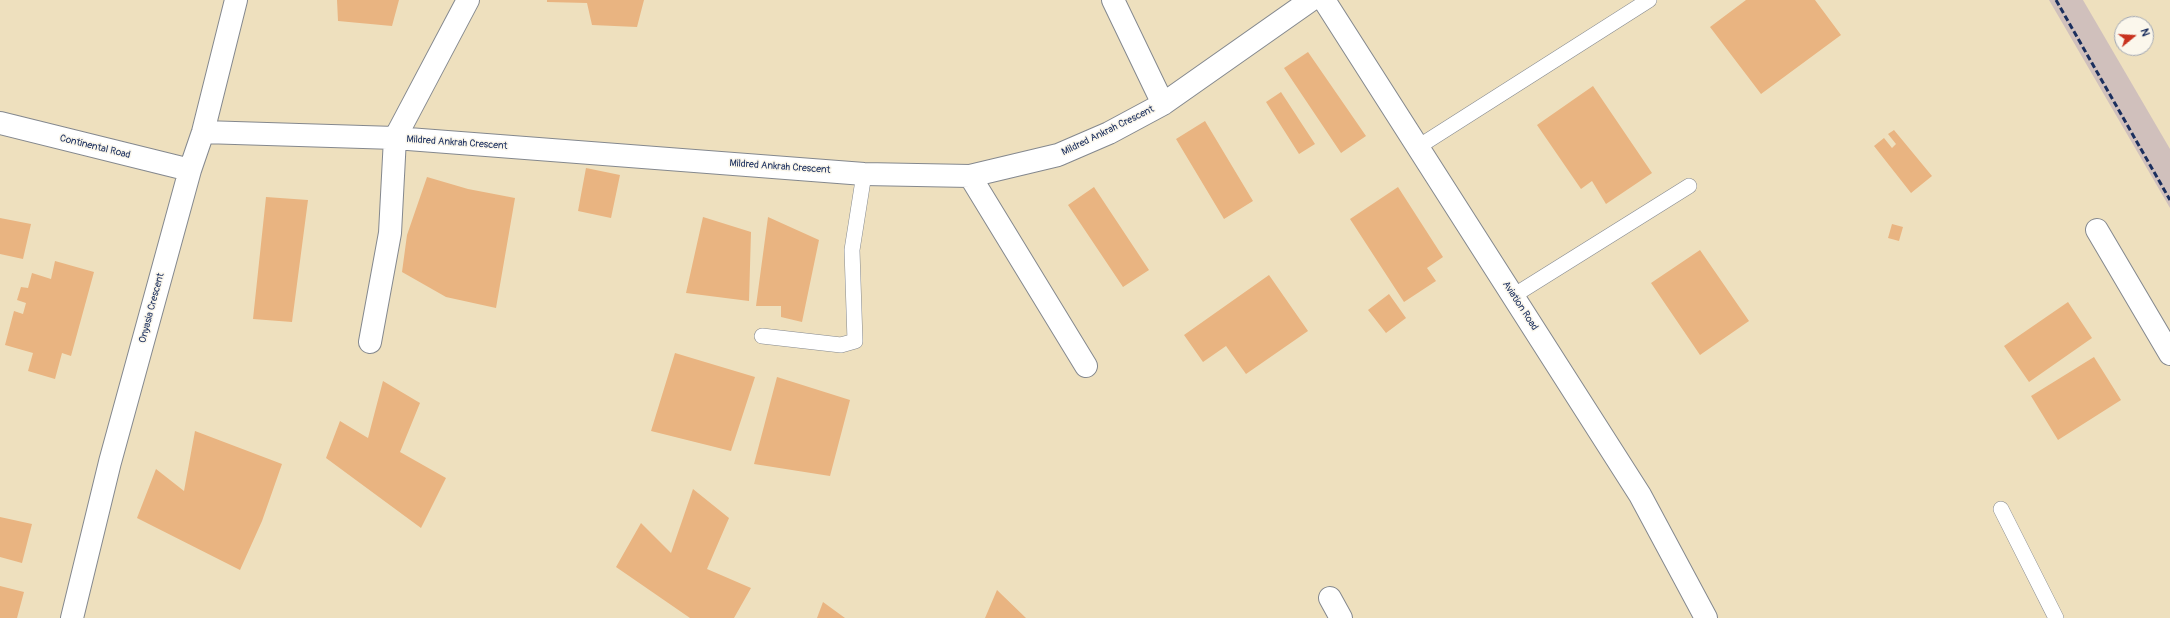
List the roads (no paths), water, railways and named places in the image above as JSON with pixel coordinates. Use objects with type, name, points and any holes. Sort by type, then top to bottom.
[{"type":"street","name":"Onyasia Crescent","points":[[72,618],[110,462],[190,170],[203,132],[236,0]]},
{"type":"street","points":[[370,342],[390,233],[395,138],[468,0]]},
{"type":"street","points":[[1113,0],[1163,104]]},
{"type":"street","name":"Mildred Ankrah Crescent","points":[[203,132],[395,138],[864,174],[970,176],[1058,155],[1109,133],[1163,104],[1312,0]]},
{"type":"street","name":"Aviation Road","points":[[1324,0],[1640,495],[1706,618]]},
{"type":"street","name":"Continental Road","points":[[0,123],[190,170]]},
{"type":"street","points":[[970,176],[1086,366]]},
{"type":"street","points":[[2097,230],[2170,354]]},
{"type":"street","points":[[1330,598],[1341,618]]},
{"type":"lane","points":[[1418,148],[1649,0]]},
{"type":"lane","points":[[762,336],[841,345],[854,341],[852,250],[864,174]]},
{"type":"lane","points":[[1513,296],[1689,186]]},
{"type":"lane","points":[[2001,509],[2056,618]]},
{"type":"railway","points":[[2056,0],[2170,200]]}]
